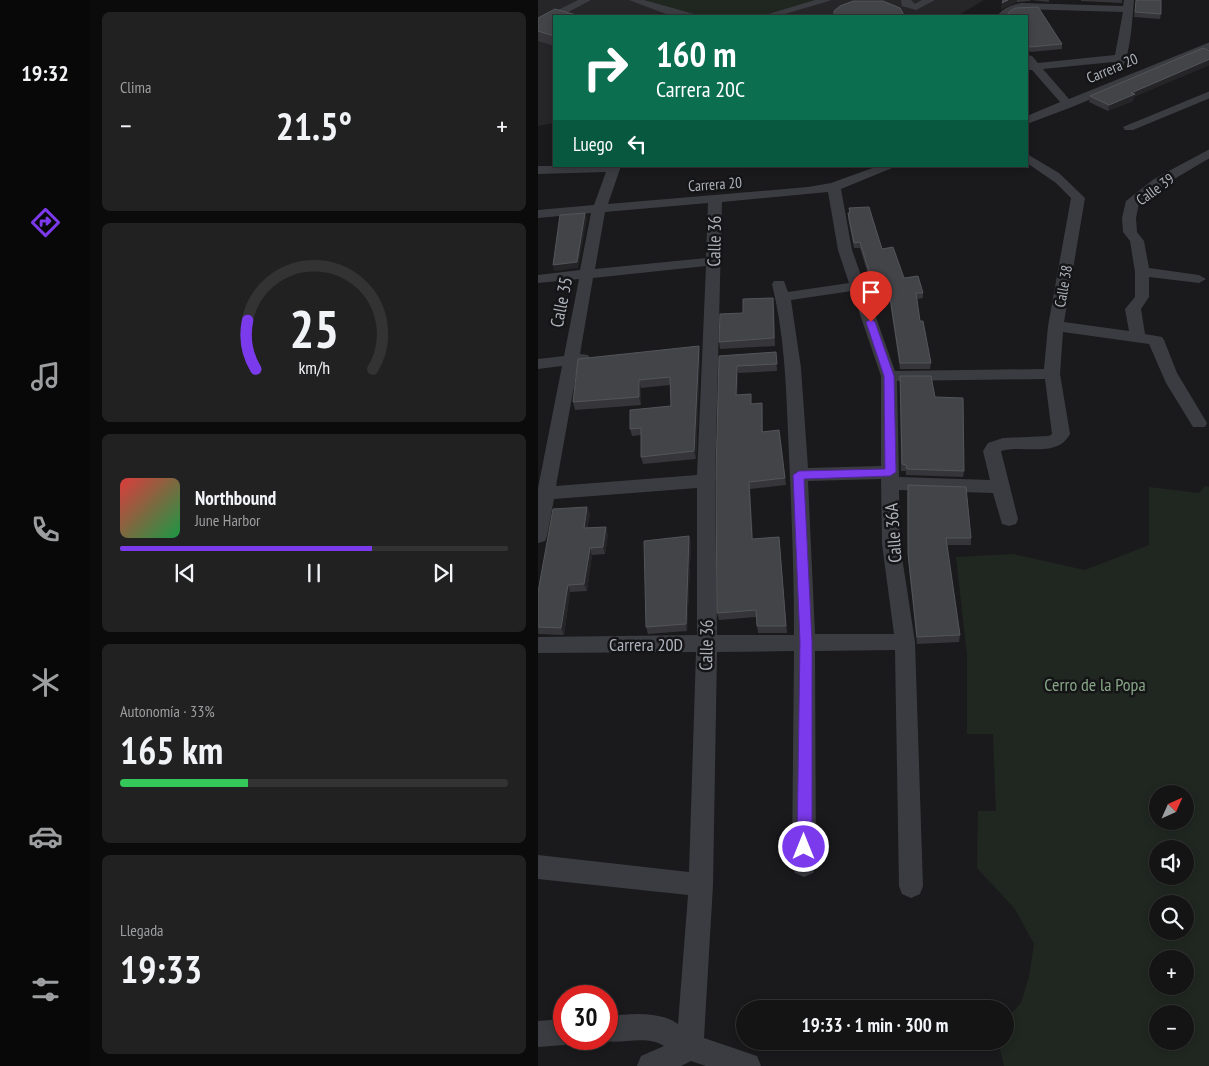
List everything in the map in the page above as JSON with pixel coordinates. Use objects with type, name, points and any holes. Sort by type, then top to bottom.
[{"type":"street","points":[[556,15],[586,0]]},
{"type":"street","points":[[634,0],[666,11],[690,15]]},
{"type":"street","points":[[771,15],[827,0]]},
{"type":"street","points":[[906,2],[918,7],[930,0]]},
{"type":"street","points":[[1006,13],[1021,6],[1069,3],[1129,4],[1121,58],[1112,84]]},
{"type":"street","points":[[538,14],[552,17]]},
{"type":"street","points":[[538,24],[552,17]]},
{"type":"street","name":"Carrera 20","points":[[1028,120],[1068,105],[1112,84],[1210,45]]},
{"type":"street","points":[[1030,67],[1121,58]]},
{"type":"street","points":[[1030,67],[1068,105]]},
{"type":"street","points":[[1129,127],[1210,94]]},
{"type":"street","name":"Calle 39","points":[[1142,272],[1137,241],[1130,232],[1133,201],[1159,182],[1210,153]]},
{"type":"street","name":"Calle 38","points":[[1002,487],[992,451],[994,447],[1003,444],[1052,442],[1059,438],[1061,434],[1052,374],[1056,326],[1078,198],[1068,185],[1028,159]]},
{"type":"street","points":[[538,170],[615,167]]},
{"type":"street","name":"Calle 35","points":[[538,536],[543,493],[599,209],[615,167]]},
{"type":"street","name":"Carrera 20","points":[[538,214],[715,201],[834,187],[888,167]]},
{"type":"street","name":"Calle 36A","points":[[834,187],[845,250],[889,376],[892,544],[904,642],[911,886]]},
{"type":"street","name":"Calle 36","points":[[690,1047],[702,885],[707,643],[706,481],[715,201]]},
{"type":"street","points":[[538,279],[714,261]]},
{"type":"street","points":[[1138,338],[1133,309],[1142,297],[1142,272],[1199,279]]},
{"type":"street","points":[[804,865],[806,642],[799,475],[783,352],[781,290],[859,286]]},
{"type":"street","points":[[1056,326],[1156,340],[1161,358],[1179,392],[1199,423]]},
{"type":"street","points":[[692,348],[729,355]]},
{"type":"street","points":[[538,364],[598,357]]},
{"type":"street","points":[[889,376],[1052,374]]},
{"type":"street","points":[[799,475],[890,478],[1002,487],[1009,519]]},
{"type":"street","points":[[543,493],[706,481]]},
{"type":"street","name":"Carrera 20D","points":[[538,644],[904,642]]},
{"type":"street","points":[[538,867],[702,885]]},
{"type":"street","points":[[618,1028],[634,1027],[664,1030],[690,1047],[747,1066]]},
{"type":"street","points":[[538,1034],[553,1033]]},
{"type":"street","points":[[651,1066],[690,1047]]},
{"type":"shaded area","points":[[538,0],[984,0],[959,15],[553,15],[553,123],[538,126]]},
{"type":"green space","points":[[645,0],[818,0],[800,7],[756,15],[707,15],[662,7]]},
{"type":"green space","name":"Cerro de la Popa","points":[[1205,486],[1210,487],[1209,1066],[1004,1066],[1000,1050],[1014,1050],[1014,1010],[1021,1003],[1029,977],[1034,944],[1015,909],[977,868],[978,811],[996,811],[993,734],[967,734],[967,655],[956,557],[1013,554],[1085,570],[1149,545],[1149,487],[1199,493]]},
{"type":"building","points":[[1136,0],[1161,0],[1161,14],[1135,12]]},
{"type":"building","points":[[853,1],[883,1],[900,8],[904,15],[834,15],[834,11],[840,6]]},
{"type":"building","points":[[1038,7],[1062,44],[1030,47],[1028,44],[1028,15],[1009,15],[1008,13],[1015,8]]},
{"type":"building","points":[[555,9],[576,15],[553,15],[553,36],[538,31],[538,18]]},
{"type":"building","points":[[1203,48],[1210,51],[1210,59],[1131,93],[1135,94],[1109,105],[1090,96]]},
{"type":"building","points":[[869,207],[882,249],[893,247],[904,278],[918,276],[923,293],[916,293],[920,321],[923,321],[931,363],[900,363],[890,297],[885,297],[882,288],[874,288],[860,242],[854,243],[848,213],[850,213],[849,208]]},
{"type":"building","points":[[585,213],[577,262],[553,265],[560,215]]},
{"type":"building","points":[[773,298],[774,338],[719,342],[720,314],[743,313],[743,299]]},
{"type":"building","points":[[699,346],[694,451],[641,457],[641,428],[630,429],[630,410],[671,406],[670,377],[639,380],[639,397],[573,402],[578,359]]},
{"type":"building","points":[[776,352],[777,364],[737,366],[736,395],[751,394],[751,404],[762,403],[762,432],[779,430],[785,478],[749,482],[752,539],[779,537],[786,626],[757,626],[756,610],[717,613],[716,474],[719,356]]},
{"type":"building","points":[[900,376],[931,376],[935,397],[963,398],[964,471],[907,469],[906,465],[902,464]]},
{"type":"building","points":[[908,485],[966,487],[971,538],[946,538],[960,635],[917,637],[908,553]]},
{"type":"building","points":[[587,507],[584,528],[606,527],[603,547],[590,548],[584,584],[568,585],[561,628],[538,627],[538,592],[553,509]]},
{"type":"building","points":[[689,536],[686,624],[646,627],[644,541]]},
{"type":"route","points":[[804,847],[806,642],[799,475],[890,472],[889,376],[871,322]]}]
